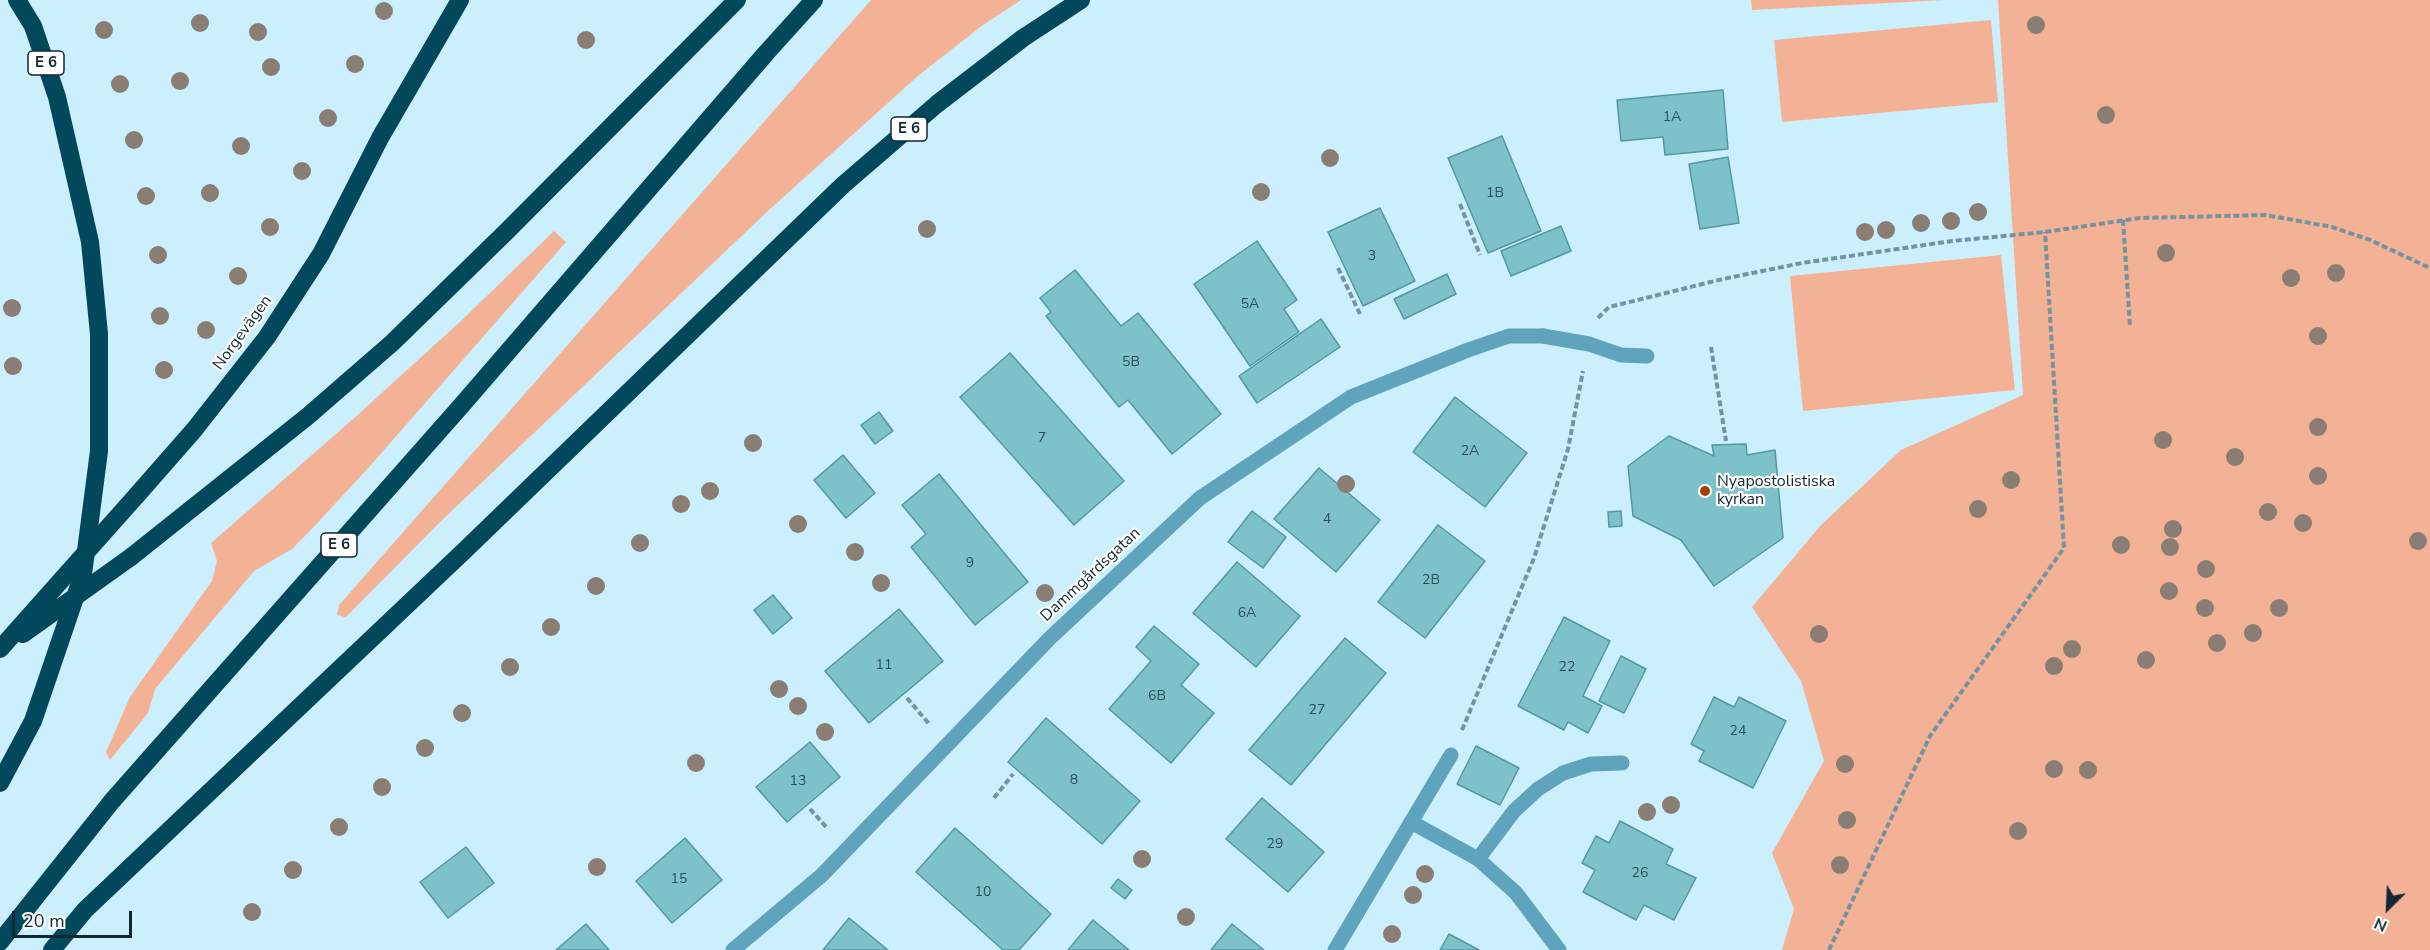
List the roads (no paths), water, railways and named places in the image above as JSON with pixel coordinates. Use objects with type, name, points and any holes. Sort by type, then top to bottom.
[{"type":"highway","name":"E 6","points":[[0,783],[33,721],[83,574],[99,452],[99,334],[90,242],[57,97],[33,26],[17,0]]},
{"type":"highway","points":[[22,0],[33,26]]},
{"type":"highway","name":"Norgevägen","points":[[0,649],[194,430],[279,318],[321,254],[380,138],[460,0]]},
{"type":"highway","points":[[0,649],[131,557],[308,416],[392,343],[737,0]]},
{"type":"highway","name":"E 6","points":[[0,942],[112,801],[461,406],[814,0]]},
{"type":"highway","name":"E 6","points":[[51,950],[85,910],[463,552],[843,185],[989,64],[1023,38],[1081,0]]},
{"type":"street","name":"Dammgårdsgatan","points":[[733,950],[822,875],[1050,638],[1200,498],[1351,397],[1509,336],[1543,336],[1589,344],[1621,355],[1647,356]]},
{"type":"street","points":[[1335,950],[1451,755]]},
{"type":"street","points":[[1478,859],[1514,811],[1538,789],[1563,773],[1591,764],[1622,763]]},
{"type":"street","points":[[1411,822],[1478,859],[1516,893],[1558,950]]},
{"type":"place","name":"Nyapostolistiska kyrkan","points":[[1705,491]]}]
